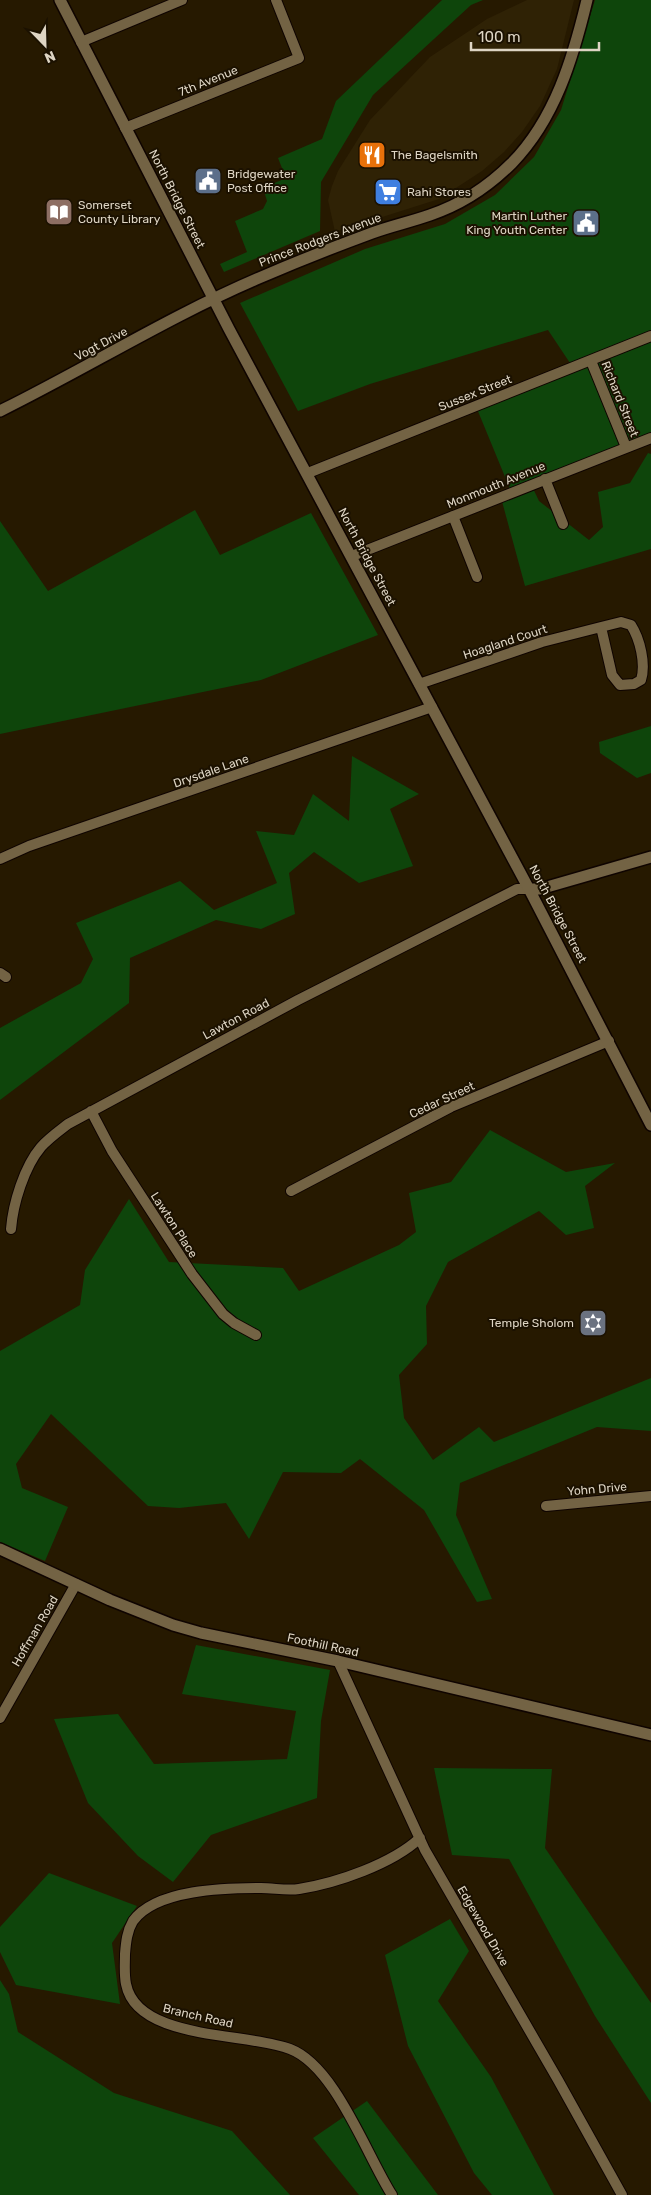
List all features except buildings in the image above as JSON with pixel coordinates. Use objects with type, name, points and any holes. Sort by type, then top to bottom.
[{"type":"street","name":"North Bridge Street","points":[[60,0],[214,299],[529,889],[609,1041],[651,1126]]},
{"type":"street","points":[[81,42],[182,0]]},
{"type":"street","name":"7th Avenue","points":[[125,128],[299,58],[276,0]]},
{"type":"street","name":"Prince Rodgers Avenue","points":[[214,299],[259,278],[373,233],[431,214],[467,198],[497,176],[532,140],[546,120],[570,60],[587,0]]},
{"type":"street","name":"Vogt Drive","points":[[0,411],[214,299]]},
{"type":"street","name":"Sussex Street","points":[[308,473],[651,336]]},
{"type":"street","name":"Richard Street","points":[[590,361],[626,447]]},
{"type":"street","name":"Monmouth Avenue","points":[[352,556],[545,478],[651,438]]},
{"type":"street","points":[[545,478],[563,524]]},
{"type":"street","points":[[453,516],[477,577]]},
{"type":"street","name":"Hoagland Court","points":[[419,684],[542,642],[601,627],[621,622],[631,625],[634,630],[643,665],[641,680],[626,686],[616,682],[601,627]]},
{"type":"street","name":"Drysdale Lane","points":[[0,859],[29,846],[432,707]]},
{"type":"street","points":[[529,889],[540,889],[651,857]]},
{"type":"street","name":"Lawton Road","points":[[11,1229],[12,1210],[32,1161],[42,1147],[55,1135],[91,1111],[324,987],[517,889],[529,889]]},
{"type":"street","name":"Cedar Street","points":[[291,1191],[451,1107],[609,1041]]},
{"type":"street","name":"Lawton Place","points":[[91,1111],[112,1151],[192,1274],[223,1314],[234,1323],[256,1335]]},
{"type":"street","name":"Yohn Drive","points":[[546,1506],[651,1496]]},
{"type":"street","name":"Foothill Road","points":[[0,1549],[173,1625],[201,1633],[338,1662],[651,1735]]},
{"type":"street","name":"Hoffman Road","points":[[0,1718],[76,1584]]},
{"type":"street","name":"Edgewood Drive","points":[[338,1662],[420,1838],[622,2195]]},
{"type":"street","name":"Branch Road","points":[[392,2195],[338,2097],[326,2078],[310,2060],[288,2048],[182,2027],[151,2017],[143,2011],[134,2002],[126,1988],[124,1978],[126,1937],[137,1916],[163,1901],[178,1896],[224,1888],[296,1889],[323,1884],[378,1864],[420,1838]]},
{"type":"shaded area","points":[[527,0],[574,0],[557,69],[540,106],[522,132],[504,152],[482,171],[439,199],[335,232],[328,200],[332,186],[338,171],[370,120],[430,57],[487,19]]},
{"type":"green space","points":[[442,0],[483,0],[471,5],[373,95],[321,182],[320,231],[224,272],[220,264],[247,252],[235,221],[263,209],[267,201],[263,188],[286,178],[278,158],[322,139],[336,101]]},
{"type":"green space","points":[[595,0],[651,0],[651,435],[530,482],[539,501],[589,540],[603,527],[598,492],[630,483],[648,453],[651,454],[651,549],[525,586],[500,494],[510,489],[475,404],[572,366],[548,330],[370,384],[298,411],[240,303],[365,249],[445,224],[495,195],[534,157],[561,110]]},
{"type":"green space","points":[[195,510],[220,555],[311,513],[378,635],[261,680],[0,734],[0,521],[48,591]]},
{"type":"green space","points":[[651,726],[651,773],[637,778],[600,753],[599,742]]},
{"type":"green space","points":[[352,756],[419,794],[390,809],[413,866],[359,883],[314,852],[289,873],[295,914],[261,929],[216,920],[130,958],[129,1003],[0,1100],[0,1028],[81,983],[93,959],[76,923],[180,881],[214,910],[277,883],[256,831],[294,835],[313,794],[349,821]]},
{"type":"green space","points":[[490,1130],[566,1172],[615,1163],[585,1186],[594,1228],[566,1235],[539,1211],[448,1262],[426,1306],[427,1344],[399,1375],[404,1418],[433,1460],[479,1427],[494,1442],[651,1378],[651,1431],[597,1427],[460,1483],[456,1515],[492,1599],[477,1602],[424,1510],[360,1459],[341,1473],[283,1472],[249,1539],[226,1503],[179,1508],[148,1506],[51,1414],[16,1464],[22,1488],[68,1507],[45,1561],[0,1542],[0,1351],[80,1305],[85,1270],[129,1199],[169,1262],[283,1268],[299,1291],[399,1245],[416,1232],[409,1193],[451,1182]]},
{"type":"green space","points":[[196,1645],[330,1670],[321,1721],[317,1798],[211,1835],[173,1882],[138,1856],[88,1803],[54,1719],[118,1714],[154,1764],[287,1759],[296,1711],[182,1694]]},
{"type":"green space","points":[[434,1768],[552,1769],[545,1848],[651,2003],[651,2103],[595,2016],[509,1859],[452,1855]]},
{"type":"green space","points":[[49,1873],[137,1906],[112,1943],[120,2004],[16,1985],[0,1952],[0,1927]]},
{"type":"green space","points":[[450,1919],[469,1951],[438,2001],[491,2077],[554,2195],[492,2195],[474,2173],[408,2046],[385,1955]]},
{"type":"green space","points":[[0,1980],[9,1994],[18,2032],[114,2093],[232,2131],[290,2195],[0,2195]]},
{"type":"green space","points":[[367,2101],[438,2195],[359,2195],[313,2138]]},
{"type":"place","name":"The Bagelsmith","points":[[372,155]]},
{"type":"place","name":"Bridgewater Post Office","points":[[208,181]]},
{"type":"place","name":"Rahi Stores","points":[[388,192]]},
{"type":"place","name":"Somerset County Library","points":[[59,212]]},
{"type":"place","name":"Martin Luther King Youth Center","points":[[586,223]]},
{"type":"place","name":"Temple Sholom","points":[[593,1323]]}]
